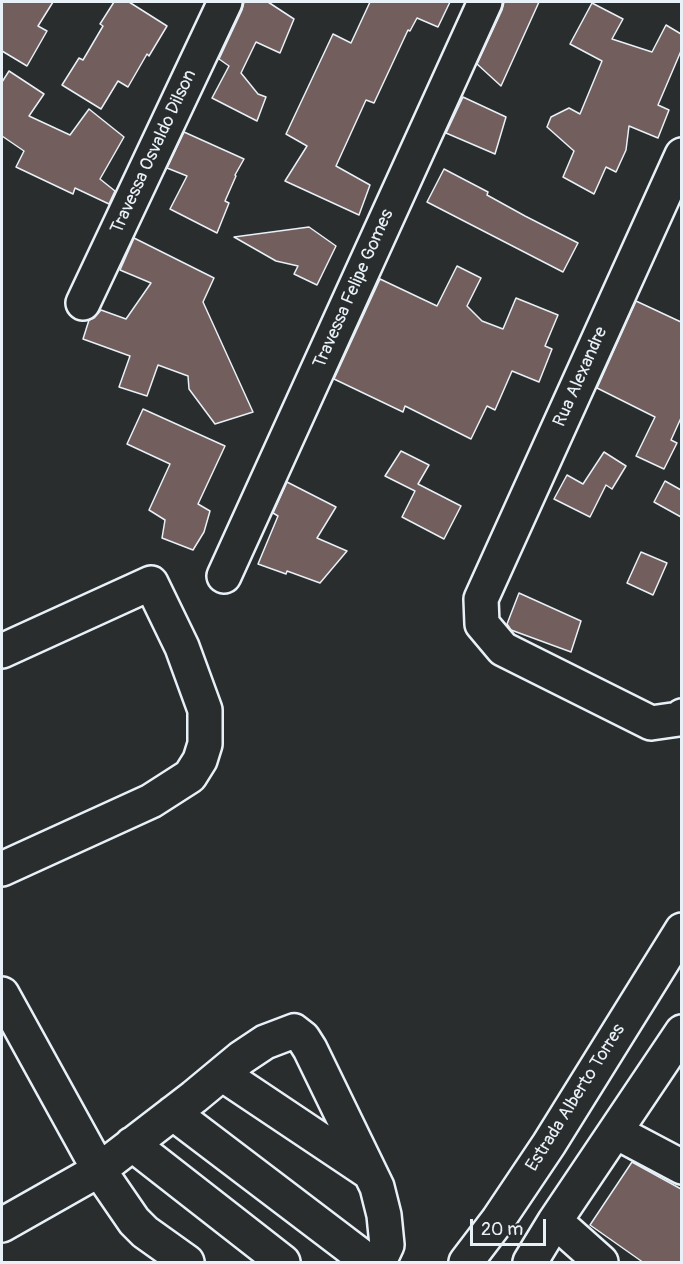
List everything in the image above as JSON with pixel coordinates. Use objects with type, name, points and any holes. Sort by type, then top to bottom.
[{"type":"street","name":"Travessa Osvaldo Dilson","points":[[83,303],[225,2]]},
{"type":"street","name":"Travessa Felipe Gomes","points":[[224,576],[485,2]]},
{"type":"street","name":"Rua Alexandre","points":[[680,717],[651,723],[503,650],[482,624],[481,599],[681,155]]},
{"type":"street","points":[[2,651],[151,583],[182,646],[205,710],[205,744],[200,760],[190,776],[151,801],[2,869]]},
{"type":"street","name":"Estrada Alberto Torres","points":[[466,1263],[549,1144],[681,930]]},
{"type":"street","points":[[2,994],[99,1170],[134,1221],[187,1263]]},
{"type":"street","points":[[2,1225],[99,1170],[265,1042],[294,1031],[303,1038],[310,1049],[372,1174],[384,1215],[387,1245],[379,1263]]},
{"type":"street","points":[[530,1263],[555,1221],[681,1032]]},
{"type":"street","points":[[222,1074],[372,1174]]},
{"type":"street","points":[[173,1113],[369,1263]]},
{"type":"street","points":[[616,1132],[681,1167]]},
{"type":"street","points":[[132,1144],[283,1263]]},
{"type":"street","points":[[555,1221],[601,1263]]},
{"type":"building","points":[[2,2],[53,2],[38,26],[47,31],[27,66],[2,51]]},
{"type":"building","points":[[114,2],[129,2],[167,26],[128,87],[118,81],[101,109],[62,85],[79,58],[83,60],[103,26],[100,24]]},
{"type":"building","points":[[244,2],[268,2],[294,19],[280,53],[256,42],[241,73],[258,94],[266,97],[257,121],[212,98],[229,66],[219,59]]},
{"type":"building","points":[[370,2],[450,2],[438,27],[417,18],[410,31],[408,30],[374,103],[366,100],[336,166],[370,185],[359,215],[285,181],[307,146],[286,134],[333,34],[351,43]]},
{"type":"building","points":[[504,2],[539,2],[501,86],[477,64]]},
{"type":"building","points":[[592,3],[623,19],[612,39],[652,52],[666,25],[681,34],[681,51],[658,105],[669,110],[658,138],[629,126],[626,150],[616,172],[606,167],[594,194],[563,177],[574,151],[547,127],[551,117],[569,108],[580,114],[602,61],[570,44]]},
{"type":"building","points":[[9,71],[44,94],[29,116],[70,135],[89,109],[124,137],[100,179],[115,191],[109,204],[75,188],[73,194],[16,167],[24,151],[2,136],[2,82]]},
{"type":"building","points":[[463,97],[506,117],[495,154],[446,133]]},
{"type":"building","points":[[184,132],[244,159],[225,201],[229,203],[217,233],[170,209],[187,176],[167,168]]},
{"type":"building","points":[[444,169],[488,192],[487,195],[525,216],[578,243],[563,272],[427,202]]},
{"type":"building","points":[[309,227],[336,246],[317,285],[294,274],[298,266],[276,261],[234,237]]},
{"type":"building","points":[[134,238],[214,278],[203,302],[253,412],[215,424],[189,389],[188,376],[158,365],[147,396],[119,387],[130,356],[83,339],[89,320],[101,310],[126,319],[151,283],[120,270]]},
{"type":"building","points":[[457,266],[481,278],[467,306],[482,321],[503,329],[516,298],[558,315],[545,346],[552,349],[539,382],[512,371],[495,410],[487,406],[471,439],[405,406],[403,412],[334,379],[380,279],[437,306]]},
{"type":"building","points":[[636,301],[681,322],[681,418],[671,440],[677,443],[664,469],[636,456],[655,417],[597,388]]},
{"type":"building","points":[[143,409],[225,446],[198,504],[210,511],[204,532],[193,550],[162,538],[165,520],[149,510],[170,464],[127,444]]},
{"type":"building","points":[[401,451],[429,465],[418,484],[461,506],[444,539],[402,517],[415,491],[385,476]]},
{"type":"building","points":[[604,452],[626,466],[612,489],[606,485],[590,517],[554,499],[567,475],[583,484]]},
{"type":"building","points":[[665,481],[681,490],[681,517],[654,502]]},
{"type":"building","points":[[287,482],[336,507],[317,538],[347,551],[320,583],[287,571],[286,574],[258,564],[278,516],[273,513]]},
{"type":"building","points":[[641,552],[667,563],[653,595],[627,583]]},
{"type":"building","points":[[519,593],[581,621],[571,652],[511,630],[507,624]]},
{"type":"building","points":[[632,1162],[681,1189],[681,1263],[644,1263],[590,1225]]}]
